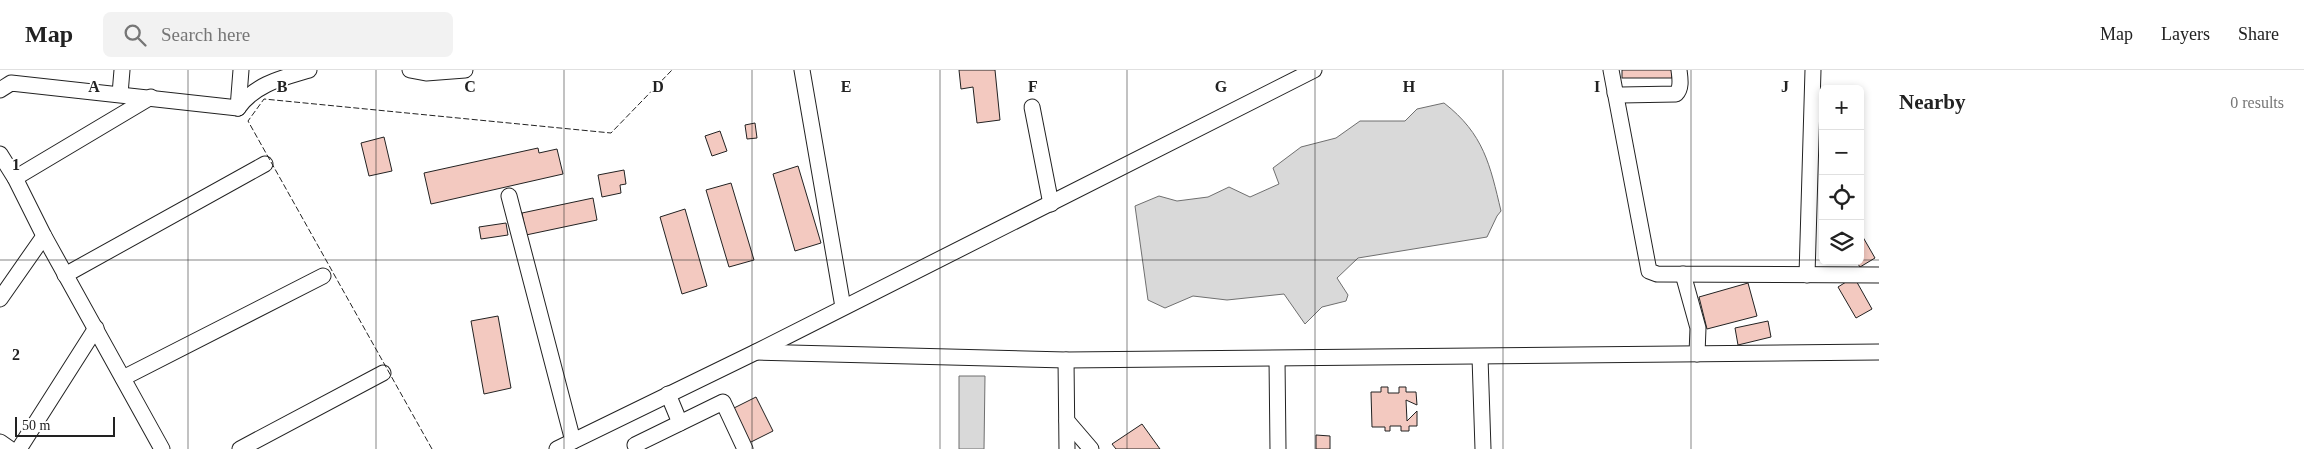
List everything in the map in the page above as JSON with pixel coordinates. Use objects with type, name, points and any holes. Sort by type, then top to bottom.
[{"type":"street","points":[[120,94],[122,70]]},
{"type":"street","points":[[238,108],[241,70]]},
{"type":"street","points":[[238,108],[246,97],[273,80],[309,70]]},
{"type":"street","points":[[410,70],[426,73],[465,70]]},
{"type":"street","points":[[802,70],[843,307]]},
{"type":"street","points":[[557,449],[756,352],[1314,70]]},
{"type":"street","points":[[1611,70],[1649,271],[1657,274],[1879,276]]},
{"type":"street","points":[[1615,93],[1621,95],[1676,94],[1679,91],[1679,70]]},
{"type":"street","points":[[1807,275],[1813,70]]},
{"type":"street","points":[[8,81],[238,108]]},
{"type":"street","points":[[15,178],[151,97]]},
{"type":"street","points":[[1032,107],[1051,204]]},
{"type":"street","points":[[0,154],[15,178],[65,275],[162,449]]},
{"type":"street","points":[[65,275],[264,164]]},
{"type":"street","points":[[509,196],[573,441]]},
{"type":"street","points":[[0,299],[44,236]]},
{"type":"street","points":[[1683,274],[1698,328],[1697,354]]},
{"type":"street","points":[[123,378],[323,276]]},
{"type":"street","points":[[19,449],[96,328]]},
{"type":"street","points":[[756,352],[1066,360],[1879,352]]},
{"type":"street","points":[[1480,357],[1483,449]]},
{"type":"street","points":[[1277,359],[1278,449]]},
{"type":"street","points":[[1066,360],[1067,449]]},
{"type":"street","points":[[240,449],[383,373]]},
{"type":"street","points":[[668,394],[680,423]]},
{"type":"street","points":[[636,449],[634,445],[723,402],[745,449]]},
{"type":"street","points":[[1067,421],[1091,449]]},
{"type":"street","points":[[0,442],[10,449]]},
{"type":"shaded area","points":[[1444,103],[1468,126],[1477,139],[1489,165],[1501,211],[1487,237],[1358,258],[1337,278],[1348,295],[1346,301],[1322,307],[1305,324],[1284,294],[1227,300],[1193,296],[1165,308],[1148,300],[1135,206],[1159,196],[1177,201],[1208,197],[1229,187],[1250,197],[1279,184],[1273,168],[1301,147],[1336,138],[1360,121],[1405,121],[1417,109]]},
{"type":"shaded area","points":[[959,376],[985,376],[984,449],[959,449]]},
{"type":"building","points":[[959,70],[995,70],[1000,120],[977,123],[973,87],[961,89]]},
{"type":"building","points":[[1622,70],[1672,70],[1672,78],[1622,78]]},
{"type":"building","points":[[755,123],[757,138],[747,139],[745,125]]},
{"type":"building","points":[[720,131],[727,151],[712,156],[705,136]]},
{"type":"building","points":[[384,137],[392,171],[369,176],[361,143]]},
{"type":"building","points":[[538,148],[539,153],[557,149],[563,174],[431,204],[424,173]]},
{"type":"building","points":[[798,166],[821,243],[795,251],[773,174]]},
{"type":"building","points":[[624,170],[626,184],[620,185],[621,193],[602,197],[598,175]]},
{"type":"building","points":[[731,183],[754,260],[729,267],[706,190]]},
{"type":"building","points":[[593,198],[597,220],[526,235],[522,213]]},
{"type":"building","points":[[685,209],[707,286],[682,294],[660,217]]},
{"type":"building","points":[[506,223],[508,235],[481,239],[479,227]]},
{"type":"building","points":[[1864,239],[1875,258],[1864,265]]},
{"type":"building","points":[[1854,277],[1872,309],[1856,318],[1838,287]]},
{"type":"building","points":[[1748,283],[1757,316],[1707,329],[1699,297]]},
{"type":"building","points":[[498,316],[511,388],[484,394],[471,321]]},
{"type":"building","points":[[1768,321],[1771,337],[1738,345],[1735,328]]},
{"type":"building","points":[[1381,387],[1388,387],[1388,393],[1399,393],[1399,387],[1406,387],[1406,392],[1416,392],[1417,405],[1406,400],[1407,421],[1417,411],[1417,426],[1409,426],[1409,431],[1401,431],[1401,426],[1390,426],[1390,431],[1385,431],[1385,427],[1372,427],[1371,392],[1381,392]]},
{"type":"building","points":[[756,397],[773,431],[749,443],[732,409]]},
{"type":"building","points":[[1142,424],[1160,449],[1116,449],[1112,444]]},
{"type":"building","points":[[1316,435],[1330,436],[1330,449],[1316,449]]},
{"type":"fence","points":[[432,449],[248,121],[264,99],[611,133],[672,70]]}]
